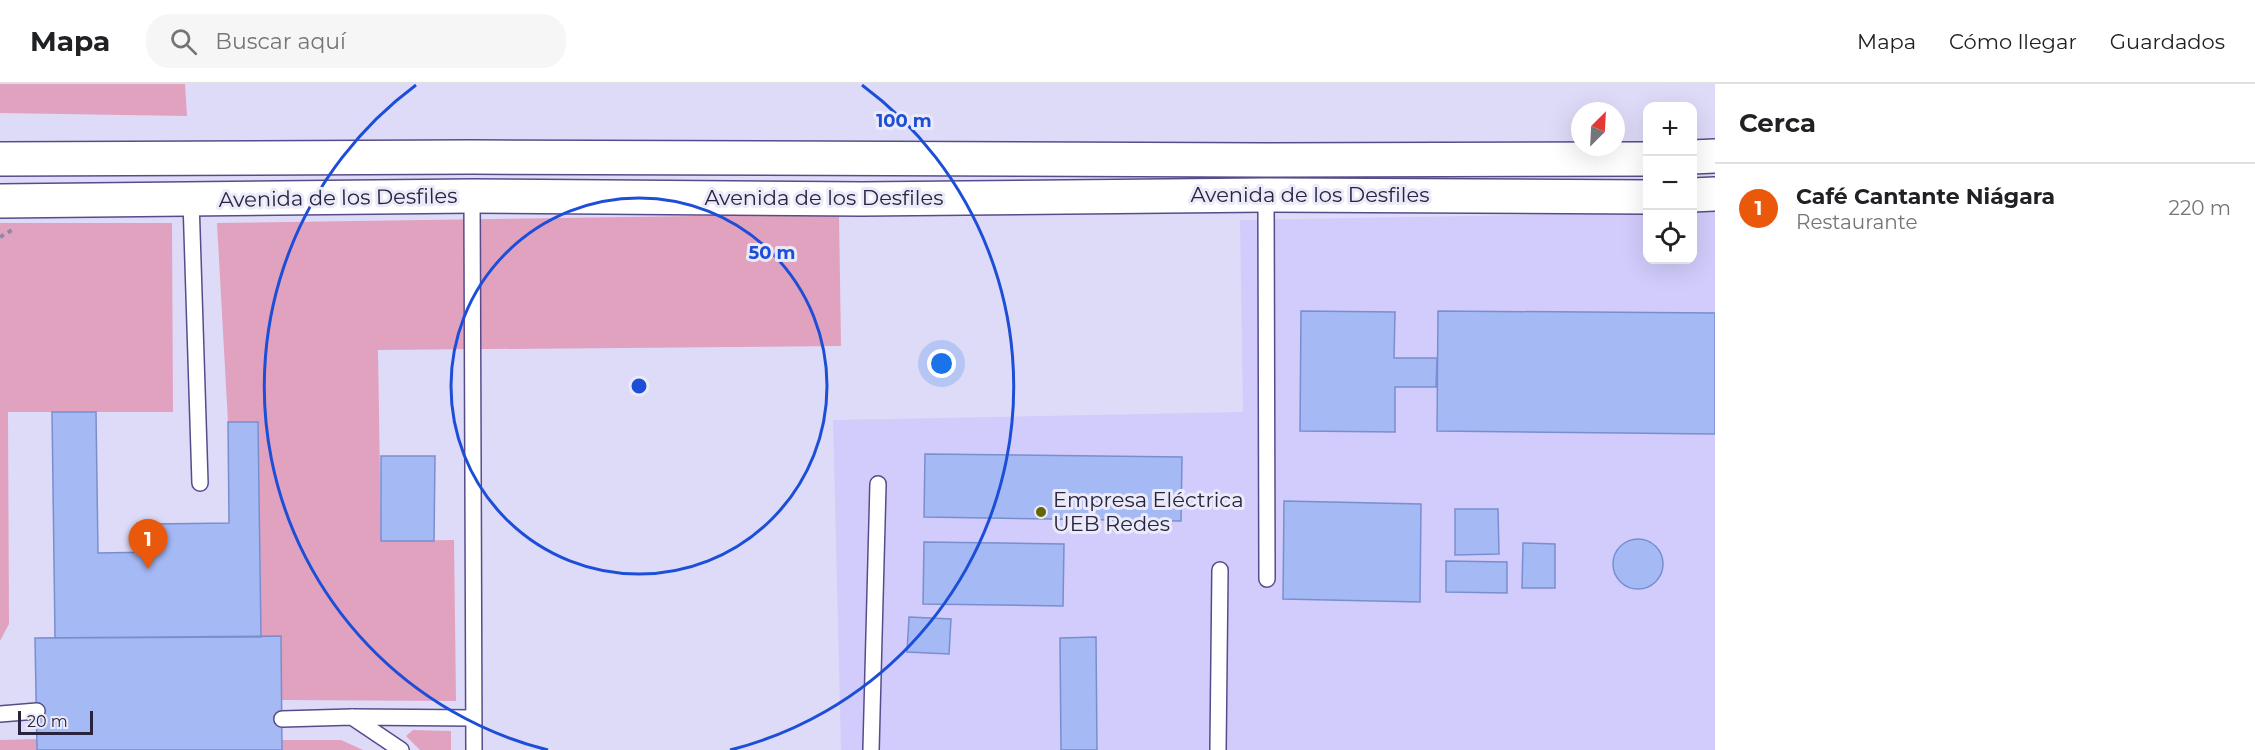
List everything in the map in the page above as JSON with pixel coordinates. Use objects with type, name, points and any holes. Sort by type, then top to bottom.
[{"type":"highway","points":[[1697,157],[1715,156]]},
{"type":"highway","points":[[472,157],[472,196]]},
{"type":"highway","name":"Avenida de los Desfiles","points":[[0,159],[472,157],[1643,159]]},
{"type":"highway","points":[[1266,160],[1266,195]]},
{"type":"highway","points":[[1697,195],[1715,194]]},
{"type":"highway","name":"Avenida de los Desfiles","points":[[0,201],[472,196],[874,199],[1266,195],[1643,197]]},
{"type":"lane","points":[[1266,195],[1266,579]]},
{"type":"lane","points":[[472,196],[474,750]]},
{"type":"lane","points":[[191,200],[200,483]]},
{"type":"lane","points":[[871,750],[878,484]]},
{"type":"lane","points":[[1218,750],[1220,570]]},
{"type":"lane","points":[[0,714],[37,711]]},
{"type":"lane","points":[[352,717],[401,750]]},
{"type":"lane","points":[[282,719],[474,718]]},
{"type":"shaded area","points":[[0,84],[185,84],[187,116],[0,113]]},
{"type":"shaded area","points":[[1715,212],[1715,750],[841,750],[833,420],[1243,412],[1240,220],[1643,213],[1643,264],[1697,264],[1697,213]]},
{"type":"shaded area","points":[[839,214],[841,346],[378,350],[381,541],[454,540],[456,701],[282,700],[281,637],[261,637],[258,422],[228,422],[217,223]]},
{"type":"shaded area","points":[[0,223],[172,223],[173,412],[8,412],[9,624],[0,641]]},
{"type":"shaded area","points":[[413,730],[451,731],[451,750],[420,750],[406,736]]},
{"type":"shaded area","points":[[37,739],[37,750],[0,750],[0,740]]},
{"type":"shaded area","points":[[282,740],[341,740],[363,750],[282,750]]},
{"type":"building","points":[[1301,311],[1395,312],[1394,358],[1437,358],[1436,387],[1395,387],[1395,432],[1300,431]]},
{"type":"building","points":[[1438,311],[1715,313],[1715,434],[1437,431]]},
{"type":"building","points":[[52,412],[96,412],[98,553],[154,552],[154,524],[229,523],[228,422],[258,422],[261,637],[55,638]]},
{"type":"building","points":[[925,454],[1182,457],[1181,521],[924,517]]},
{"type":"building","points":[[381,456],[435,456],[434,541],[381,541]]},
{"type":"building","points":[[1284,501],[1421,504],[1420,602],[1283,599]]},
{"type":"building","points":[[1455,509],[1498,509],[1499,554],[1455,555]]},
{"type":"building","points":[[1633,539],[1643,539],[1656,546],[1663,559],[1663,569],[1656,582],[1643,589],[1633,589],[1624,585],[1617,578],[1613,569],[1613,559],[1617,550],[1624,543]]},
{"type":"building","points":[[924,542],[1064,544],[1063,606],[923,604]]},
{"type":"building","points":[[1523,543],[1555,544],[1555,588],[1522,588]]},
{"type":"building","points":[[1446,561],[1507,562],[1507,593],[1446,592]]},
{"type":"building","points":[[909,617],[951,619],[949,654],[907,652]]},
{"type":"building","points":[[281,636],[282,750],[37,750],[35,638]]},
{"type":"building","points":[[1096,637],[1097,750],[1061,750],[1060,638]]},
{"type":"place","name":"Empresa Eléctrica UEB Redes","points":[[1041,512]]},
{"type":"place","name":"Café Cantante Niágara","points":[[148,569]]}]
